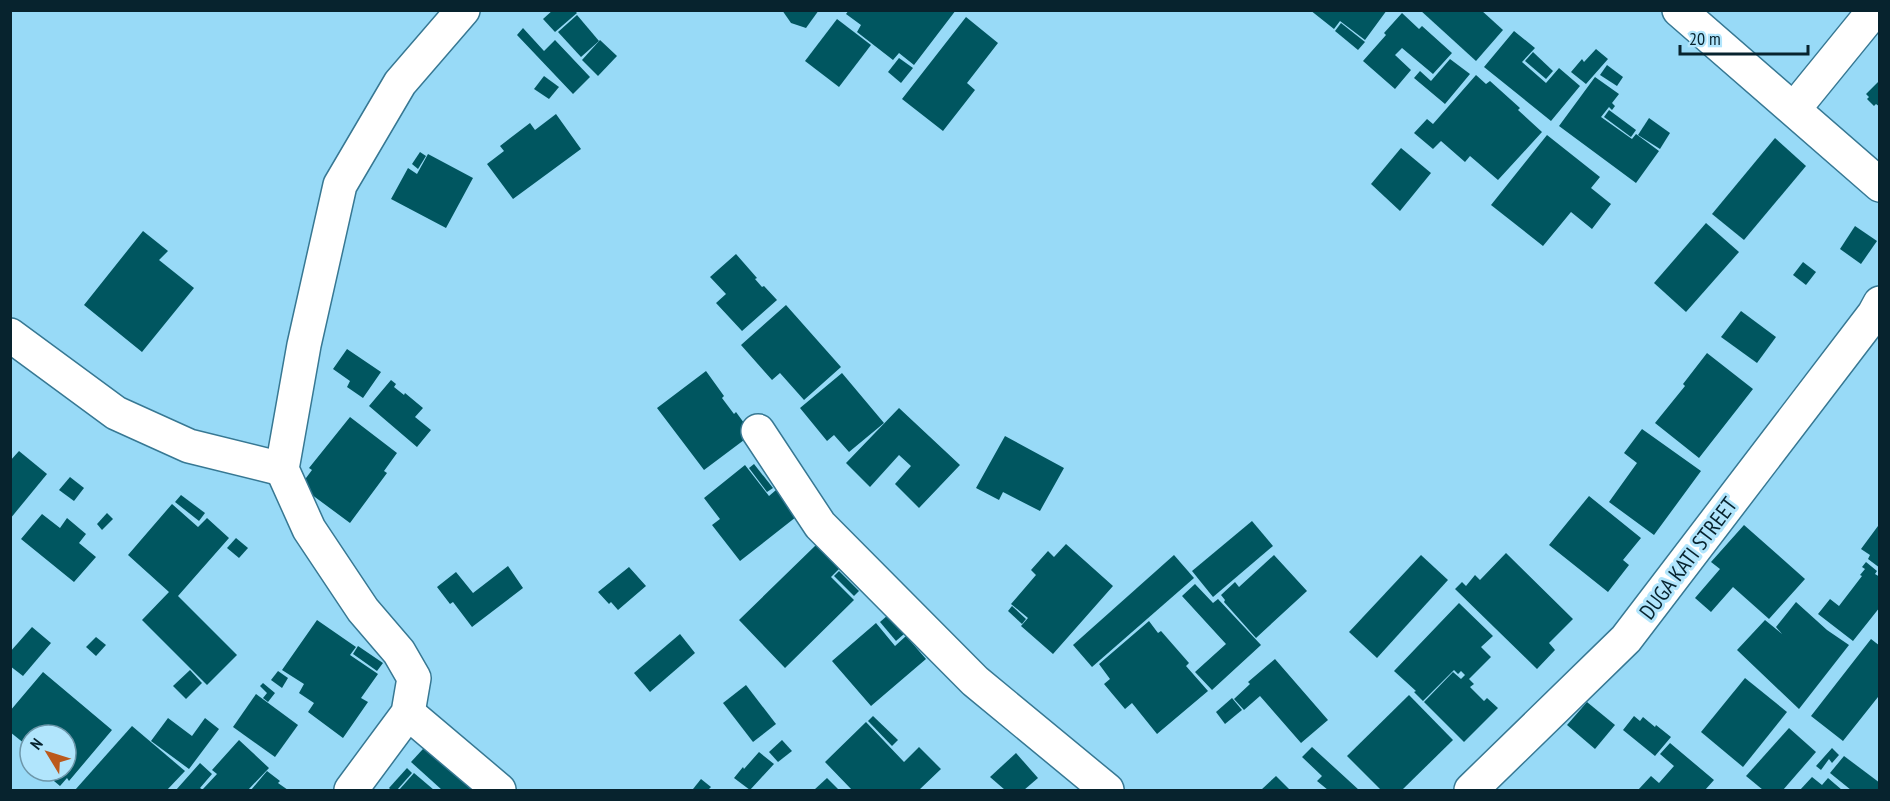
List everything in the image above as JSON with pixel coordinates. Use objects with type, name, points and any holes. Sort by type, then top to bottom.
[{"type":"street","points":[[351,790],[408,713],[414,678],[399,652],[363,610],[309,529],[282,469],[304,345],[340,185],[400,83],[463,10]]},
{"type":"street","points":[[1679,10],[1880,185]]},
{"type":"street","points":[[1794,109],[1868,18],[1871,10]]},
{"type":"street","name":"DUGA KATI STREET","points":[[1471,790],[1626,639],[1874,314],[1880,303]]},
{"type":"street","points":[[10,335],[116,413],[189,446],[282,469]]},
{"type":"street","points":[[758,431],[820,525],[975,681],[1107,790]]},
{"type":"street","points":[[408,713],[500,790]]},
{"type":"building","points":[[553,10],[574,10],[577,13],[555,32],[543,19]]},
{"type":"building","points":[[782,10],[819,10],[806,28],[791,23]]},
{"type":"building","points":[[849,10],[956,10],[914,65],[899,53],[893,60],[857,32],[861,25],[846,14]]},
{"type":"building","points":[[1310,10],[1387,10],[1365,40],[1340,21],[1334,29]]},
{"type":"building","points":[[1420,10],[1481,10],[1503,30],[1476,61]]},
{"type":"building","points":[[1402,13],[1419,29],[1422,26],[1452,53],[1433,74],[1402,48],[1395,55],[1411,70],[1395,89],[1363,61]]},
{"type":"building","points":[[577,15],[599,41],[581,57],[558,32]]},
{"type":"building","points":[[966,17],[998,43],[967,83],[975,90],[943,131],[902,99]]},
{"type":"building","points":[[837,19],[871,45],[839,87],[805,61]]},
{"type":"building","points":[[1341,23],[1365,42],[1358,50],[1335,31]]},
{"type":"building","points":[[523,28],[544,51],[555,40],[590,77],[573,94],[517,35]]},
{"type":"building","points":[[1514,31],[1535,48],[1522,62],[1546,83],[1559,68],[1580,86],[1551,121],[1484,67]]},
{"type":"building","points":[[600,40],[617,56],[598,76],[582,60]]},
{"type":"building","points":[[1596,49],[1608,59],[1586,84],[1571,72],[1582,59],[1584,62]]},
{"type":"building","points":[[1533,52],[1553,71],[1546,79],[1525,61]]},
{"type":"building","points":[[899,58],[913,68],[901,83],[888,72]]},
{"type":"building","points":[[1450,59],[1470,74],[1445,104],[1414,78],[1420,71],[1431,81]]},
{"type":"building","points":[[1607,65],[1623,77],[1617,86],[1600,75]]},
{"type":"building","points":[[1476,75],[1486,84],[1490,81],[1542,132],[1498,180],[1470,156],[1465,162],[1441,141],[1433,149],[1414,133],[1427,119],[1433,124]]},
{"type":"building","points":[[544,76],[559,87],[549,99],[534,89]]},
{"type":"building","points":[[1595,77],[1619,94],[1612,103],[1615,106],[1612,110],[1609,107],[1601,117],[1632,139],[1636,134],[1659,151],[1636,183],[1559,126]]},
{"type":"building","points":[[1880,80],[1880,107],[1876,104],[1874,106],[1867,99],[1869,97],[1866,94]]},
{"type":"building","points":[[1609,110],[1636,130],[1631,137],[1604,117]]},
{"type":"building","points":[[556,114],[581,149],[513,199],[487,164],[504,151],[500,146],[530,123],[535,130]]},
{"type":"building","points":[[1649,118],[1670,133],[1660,149],[1638,135]]},
{"type":"building","points":[[1547,135],[1600,177],[1591,188],[1611,204],[1592,229],[1571,212],[1543,246],[1491,205]]},
{"type":"building","points":[[1775,138],[1806,166],[1744,240],[1712,214]]},
{"type":"building","points":[[1401,148],[1431,173],[1400,211],[1371,184]]},
{"type":"building","points":[[420,152],[426,156],[418,169],[412,164]]},
{"type":"building","points":[[428,154],[473,178],[446,228],[391,199],[408,168],[417,174]]},
{"type":"building","points":[[1706,223],[1739,252],[1686,312],[1654,283]]},
{"type":"building","points":[[1855,226],[1877,241],[1861,264],[1840,249]]},
{"type":"building","points":[[143,231],[168,251],[159,260],[194,288],[142,352],[84,305]]},
{"type":"building","points":[[736,254],[762,287],[764,286],[777,300],[742,331],[716,303],[726,294],[710,277]]},
{"type":"building","points":[[1803,262],[1816,272],[1806,285],[1793,275]]},
{"type":"building","points":[[786,305],[841,367],[804,400],[780,373],[772,380],[741,345]]},
{"type":"building","points":[[1741,311],[1776,337],[1757,363],[1721,337]]},
{"type":"building","points":[[347,349],[381,372],[363,398],[347,387],[350,381],[333,369]]},
{"type":"building","points":[[1707,353],[1753,389],[1699,458],[1655,423],[1685,386],[1683,384]]},
{"type":"building","points":[[706,371],[724,396],[722,398],[752,434],[704,470],[657,408]]},
{"type":"building","points":[[842,373],[884,423],[849,452],[834,435],[827,441],[800,408]]},
{"type":"building","points":[[391,380],[396,384],[394,387],[423,408],[415,417],[431,430],[417,447],[369,406]]},
{"type":"building","points":[[899,408],[960,465],[919,508],[895,484],[911,466],[899,455],[870,487],[846,463]]},
{"type":"building","points":[[350,417],[397,453],[384,471],[387,473],[350,523],[300,486],[312,470],[309,468]]},
{"type":"building","points":[[1642,429],[1701,471],[1654,535],[1609,502],[1637,463],[1624,453]]},
{"type":"building","points":[[1005,436],[1064,468],[1040,511],[1003,492],[999,500],[976,488]]},
{"type":"building","points":[[19,451],[47,474],[10,519],[10,461]]},
{"type":"building","points":[[754,464],[773,488],[767,492],[749,468]]},
{"type":"building","points":[[745,465],[769,496],[776,490],[796,517],[740,561],[712,525],[720,519],[704,498]]},
{"type":"building","points":[[70,477],[84,488],[74,501],[59,490]]},
{"type":"building","points":[[181,495],[205,513],[199,521],[175,502]]},
{"type":"building","points":[[1589,496],[1641,538],[1623,560],[1629,565],[1608,592],[1549,545]]},
{"type":"building","points":[[172,504],[198,527],[207,518],[229,538],[178,596],[237,655],[207,685],[142,620],[169,592],[128,555]]},
{"type":"building","points":[[107,513],[113,519],[102,530],[97,524]]},
{"type":"building","points":[[42,514],[60,528],[67,518],[86,534],[79,543],[96,557],[74,582],[21,539]]},
{"type":"building","points":[[1252,521],[1273,546],[1213,597],[1192,571]]},
{"type":"building","points":[[1744,525],[1805,579],[1769,619],[1733,587],[1711,612],[1695,598],[1720,569],[1711,562]]},
{"type":"building","points":[[1878,526],[1880,528],[1880,568],[1868,559],[1870,555],[1861,549]]},
{"type":"building","points":[[236,538],[248,548],[239,558],[227,548]]},
{"type":"building","points":[[1066,544],[1113,586],[1053,654],[1021,626],[1028,618],[1011,604],[1036,575],[1031,570],[1048,551],[1054,557]]},
{"type":"building","points":[[816,545],[839,569],[831,577],[854,600],[785,668],[739,620]]},
{"type":"building","points":[[1506,553],[1573,619],[1549,643],[1555,650],[1537,669],[1455,589],[1462,582],[1466,586],[1475,575],[1480,580]]},
{"type":"building","points":[[1174,555],[1194,578],[1092,667],[1073,645]]},
{"type":"building","points":[[1274,555],[1307,591],[1256,638],[1224,602],[1221,595],[1235,582],[1239,587]]},
{"type":"building","points":[[1421,555],[1448,580],[1377,658],[1349,632]]},
{"type":"building","points":[[1866,562],[1877,571],[1875,574],[1880,577],[1880,607],[1853,641],[1818,614],[1830,599],[1839,606],[1862,576],[1860,575],[1865,569],[1862,567]]},
{"type":"building","points":[[508,566],[523,588],[472,627],[453,602],[450,604],[437,587],[456,572],[473,593]]},
{"type":"building","points":[[629,567],[646,586],[618,610],[598,592]]},
{"type":"building","points":[[839,571],[859,591],[854,596],[834,576]]},
{"type":"building","points":[[1195,584],[1213,603],[1218,599],[1261,645],[1212,690],[1195,672],[1226,644],[1182,596]]},
{"type":"building","points":[[1796,602],[1827,630],[1849,645],[1799,709],[1737,650],[1765,620],[1782,634],[1776,627]]},
{"type":"building","points":[[1459,603],[1493,636],[1481,647],[1491,657],[1469,679],[1474,684],[1470,687],[1484,701],[1487,698],[1498,708],[1464,742],[1424,702],[1453,672],[1461,679],[1465,675],[1461,671],[1458,674],[1454,670],[1423,701],[1414,692],[1416,691],[1394,671]]},
{"type":"building","points":[[1012,606],[1026,619],[1022,624],[1008,611]]},
{"type":"building","points":[[888,615],[904,634],[896,641],[880,622]]},
{"type":"building","points":[[317,620],[356,647],[350,655],[378,674],[361,698],[368,702],[343,738],[308,712],[314,703],[299,693],[304,684],[282,670]]},
{"type":"building","points":[[1149,621],[1189,663],[1186,666],[1208,691],[1157,734],[1132,703],[1125,709],[1104,684],[1110,679],[1099,664]]},
{"type":"building","points":[[876,623],[895,646],[906,636],[926,659],[871,706],[832,661]]},
{"type":"building","points":[[32,627],[51,643],[23,676],[10,666],[10,652]]},
{"type":"building","points":[[680,634],[695,653],[650,692],[634,673]]},
{"type":"building","points":[[96,637],[106,645],[96,656],[86,647]]},
{"type":"building","points":[[1871,639],[1880,646],[1880,698],[1878,697],[1843,741],[1811,716]]},
{"type":"building","points":[[358,646],[383,663],[377,671],[353,654]]},
{"type":"building","points":[[1275,659],[1328,720],[1301,743],[1260,696],[1244,710],[1234,699],[1250,684],[1248,682]]},
{"type":"building","points":[[190,670],[202,683],[186,699],[173,686]]},
{"type":"building","points":[[278,671],[288,678],[282,688],[271,680]]},
{"type":"building","points":[[43,672],[112,730],[78,770],[78,723],[18,723],[18,738],[10,732],[10,711]]},
{"type":"building","points":[[1745,678],[1787,712],[1743,767],[1701,732]]},
{"type":"building","points":[[263,683],[275,693],[268,702],[263,698],[267,693],[260,686]]},
{"type":"building","points":[[746,685],[776,724],[753,742],[723,703]]},
{"type":"building","points":[[256,694],[298,725],[275,757],[233,727]]},
{"type":"building","points":[[1409,695],[1453,740],[1402,790],[1381,790],[1347,756]]},
{"type":"building","points":[[1232,698],[1242,710],[1225,724],[1216,712]]},
{"type":"building","points":[[1587,702],[1615,725],[1595,749],[1567,725]]},
{"type":"building","points":[[873,716],[898,740],[892,746],[868,721]]},
{"type":"building","points":[[1634,716],[1640,721],[1643,717],[1671,737],[1655,756],[1623,730]]},
{"type":"building","points":[[168,718],[192,736],[205,718],[219,729],[189,769],[151,741]]},
{"type":"building","points":[[866,722],[904,762],[919,747],[941,769],[919,790],[852,790],[825,762]]},
{"type":"building","points":[[132,726],[185,771],[167,790],[75,790]]},
{"type":"building","points":[[1789,728],[1816,752],[1783,790],[1763,790],[1746,776]]},
{"type":"building","points":[[434,737],[491,790],[442,790],[411,762]]},
{"type":"building","points":[[239,740],[269,768],[248,790],[203,789],[217,774],[212,770]]},
{"type":"building","points":[[782,740],[792,751],[778,762],[769,752]]},
{"type":"building","points":[[1670,743],[1714,780],[1705,790],[1638,790],[1651,776],[1659,783],[1674,766],[1660,754]]},
{"type":"building","points":[[1312,747],[1359,790],[1328,790],[1317,781],[1322,776],[1302,757]]},
{"type":"building","points":[[1832,748],[1839,755],[1832,763],[1829,759],[1821,770],[1816,766]]},
{"type":"building","points":[[759,752],[774,764],[750,790],[734,778]]},
{"type":"building","points":[[1016,753],[1038,778],[1024,790],[1005,790],[990,777]]},
{"type":"building","points":[[1844,756],[1880,783],[1880,790],[1851,790],[1830,773]]},
{"type":"building","points":[[200,763],[212,774],[200,788],[203,790],[176,790]]},
{"type":"building","points":[[407,768],[412,773],[397,790],[391,790],[389,788]]},
{"type":"building","points":[[267,771],[280,781],[278,783],[288,790],[251,790]]},
{"type":"building","points":[[414,773],[434,790],[399,790]]},
{"type":"building","points":[[1276,776],[1290,790],[1261,790]]},
{"type":"building","points":[[1812,777],[1822,785],[1828,778],[1842,790],[1800,790]]},
{"type":"building","points":[[827,778],[839,790],[814,790]]},
{"type":"building","points":[[701,779],[711,787],[708,790],[693,789]]}]
